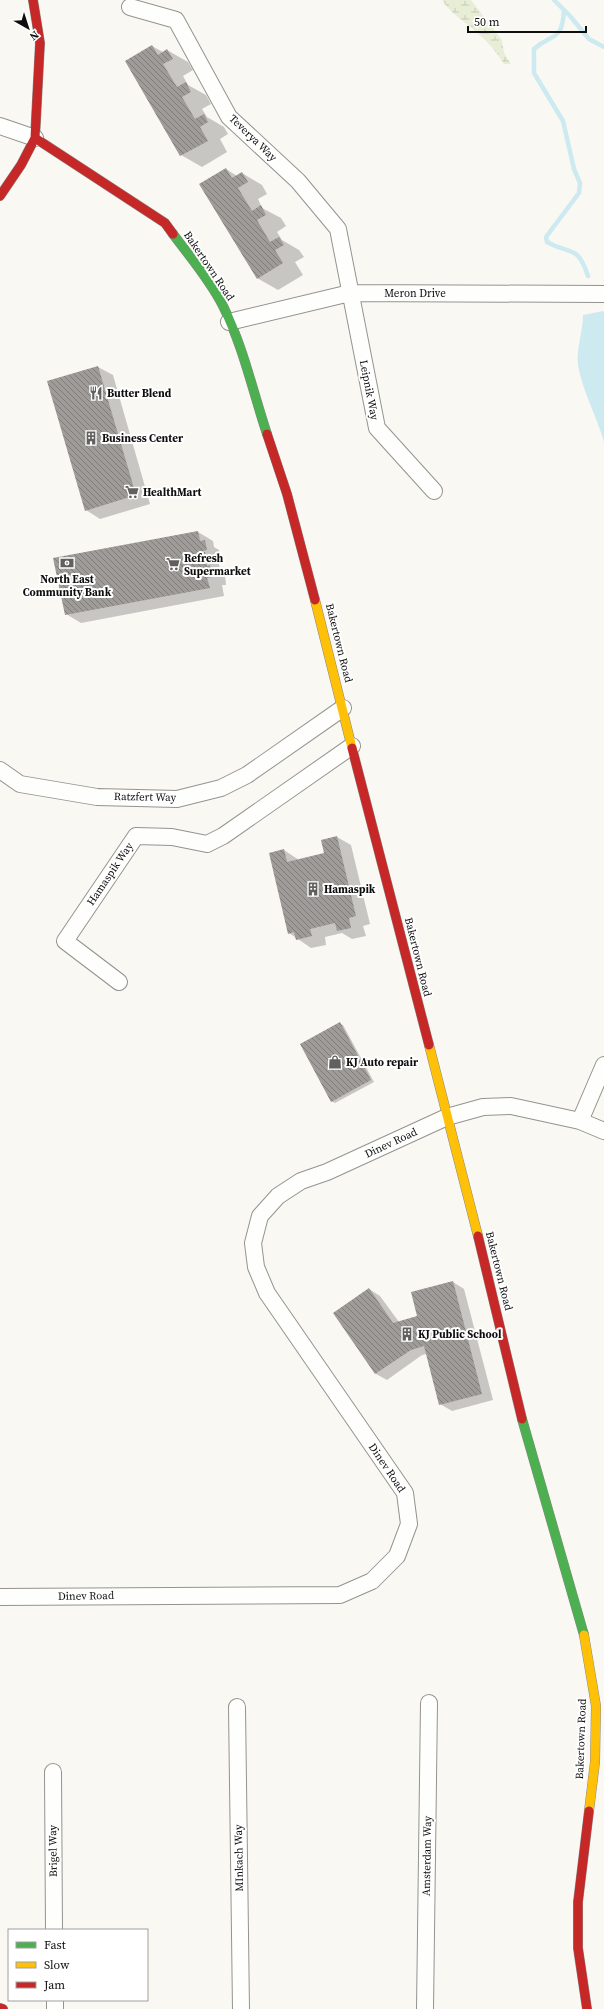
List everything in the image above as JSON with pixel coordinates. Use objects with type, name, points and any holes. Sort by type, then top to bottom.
[{"type":"street","points":[[0,196],[21,165],[35,138],[40,43],[32,0]]},
{"type":"street","name":"Teverya Way","points":[[130,7],[176,20],[230,117],[298,181],[338,229],[350,293]]},
{"type":"street","points":[[0,126],[35,138]]},
{"type":"street","name":"Bakertown Road","points":[[35,138],[165,223],[204,276],[223,306],[286,494],[311,580],[352,746],[497,1310],[528,1444],[582,1624],[592,1674],[596,1706],[595,1762],[578,1902],[578,1948],[587,2009]]},
{"type":"street","name":"Meron Drive","points":[[229,322],[350,293],[604,294]]},
{"type":"street","name":"Leipnik Way","points":[[350,293],[377,428],[434,491]]},
{"type":"street","name":"Ratzfert Way","points":[[0,770],[20,784],[97,797],[176,799],[221,788],[247,775],[343,708]]},
{"type":"street","name":"Hamaspik Way","points":[[120,982],[65,941],[136,836],[172,837],[207,844],[223,836],[352,746]]},
{"type":"street","points":[[580,1121],[604,1065]]},
{"type":"street","name":"Dinev Road","points":[[0,1597],[340,1595],[372,1581],[397,1556],[409,1524],[405,1493],[267,1293],[256,1267],[253,1243],[260,1216],[278,1196],[301,1182],[327,1172],[447,1117],[483,1107],[511,1106],[580,1121],[604,1131]]},
{"type":"street","name":"Amsterdam Way","points":[[424,2009],[429,1703]]},
{"type":"street","name":"MInkach Way","points":[[237,1707],[241,2009]]},
{"type":"street","name":"Brigel Way","points":[[53,1772],[54,1929]]},
{"type":"green space","points":[[442,0],[471,0],[502,40],[504,53],[511,64],[504,64],[479,34],[451,11]]},
{"type":"water","points":[[603,311],[604,442],[583,384],[578,365],[583,315]]},
{"type":"building","points":[[152,45],[158,55],[167,49],[173,59],[163,64],[177,87],[186,82],[191,92],[182,97],[195,119],[204,114],[208,122],[200,127],[208,141],[180,156],[125,61]]},
{"type":"building","points":[[226,168],[232,178],[242,172],[248,182],[238,188],[252,211],[261,205],[266,215],[257,220],[270,242],[279,237],[284,245],[275,250],[283,263],[257,279],[199,184]]},
{"type":"building","name":"Business Center","points":[[98,366],[136,495],[85,511],[47,381]]},
{"type":"building","points":[[198,531],[200,541],[205,540],[207,550],[203,552],[205,552],[207,566],[210,565],[212,577],[207,578],[210,588],[65,615],[53,558]]},
{"type":"building","name":"Hamaspik","points":[[337,836],[356,916],[349,918],[351,928],[337,931],[335,923],[310,929],[312,936],[296,940],[294,932],[288,934],[269,853],[284,849],[287,862],[324,853],[321,840]]},
{"type":"building","name":"KJ Auto repair","points":[[340,1022],[371,1080],[331,1102],[300,1044]]},
{"type":"building","name":"KJ Public School","points":[[453,1281],[482,1394],[439,1405],[424,1346],[411,1350],[375,1374],[333,1313],[369,1288],[393,1323],[417,1316],[411,1292]]},
{"type":"waterway","points":[[554,0],[570,16],[589,39],[604,47]]},
{"type":"waterway","points":[[564,10],[563,20],[559,32],[534,49],[534,73],[563,121],[574,169],[580,183],[579,193],[546,237],[547,242],[577,254],[588,276]]},
{"type":"traffic: fast","points":[[173,234],[206,278],[223,306],[242,353],[267,434]]},
{"type":"traffic: fast","points":[[522,1419],[584,1635]]},
{"type":"traffic: slow","points":[[315,600],[352,748]]},
{"type":"traffic: slow","points":[[429,1045],[478,1236]]},
{"type":"traffic: slow","points":[[584,1635],[596,1706],[595,1762],[589,1811]]},
{"type":"traffic: jam","points":[[0,196],[21,165],[35,138],[40,43],[33,0]]},
{"type":"traffic: jam","points":[[35,138],[165,223],[173,234]]},
{"type":"traffic: jam","points":[[267,434],[287,494],[315,600]]},
{"type":"traffic: jam","points":[[352,748],[429,1045]]},
{"type":"traffic: jam","points":[[478,1236],[522,1419]]},
{"type":"traffic: jam","points":[[587,2009],[578,1948],[578,1902],[589,1811]]},
{"type":"place","name":"Butter Blend","points":[[96,393]]},
{"type":"place","name":"Business Center","points":[[91,438]]},
{"type":"place","name":"HealthMart","points":[[132,492]]},
{"type":"place","name":"North East Community Bank","points":[[67,563]]},
{"type":"place","name":"Refresh Supermarket","points":[[173,564]]},
{"type":"place","name":"Hamaspik","points":[[313,889]]},
{"type":"place","name":"KJ Auto repair","points":[[335,1062]]},
{"type":"place","name":"KJ Public School","points":[[407,1334]]}]
